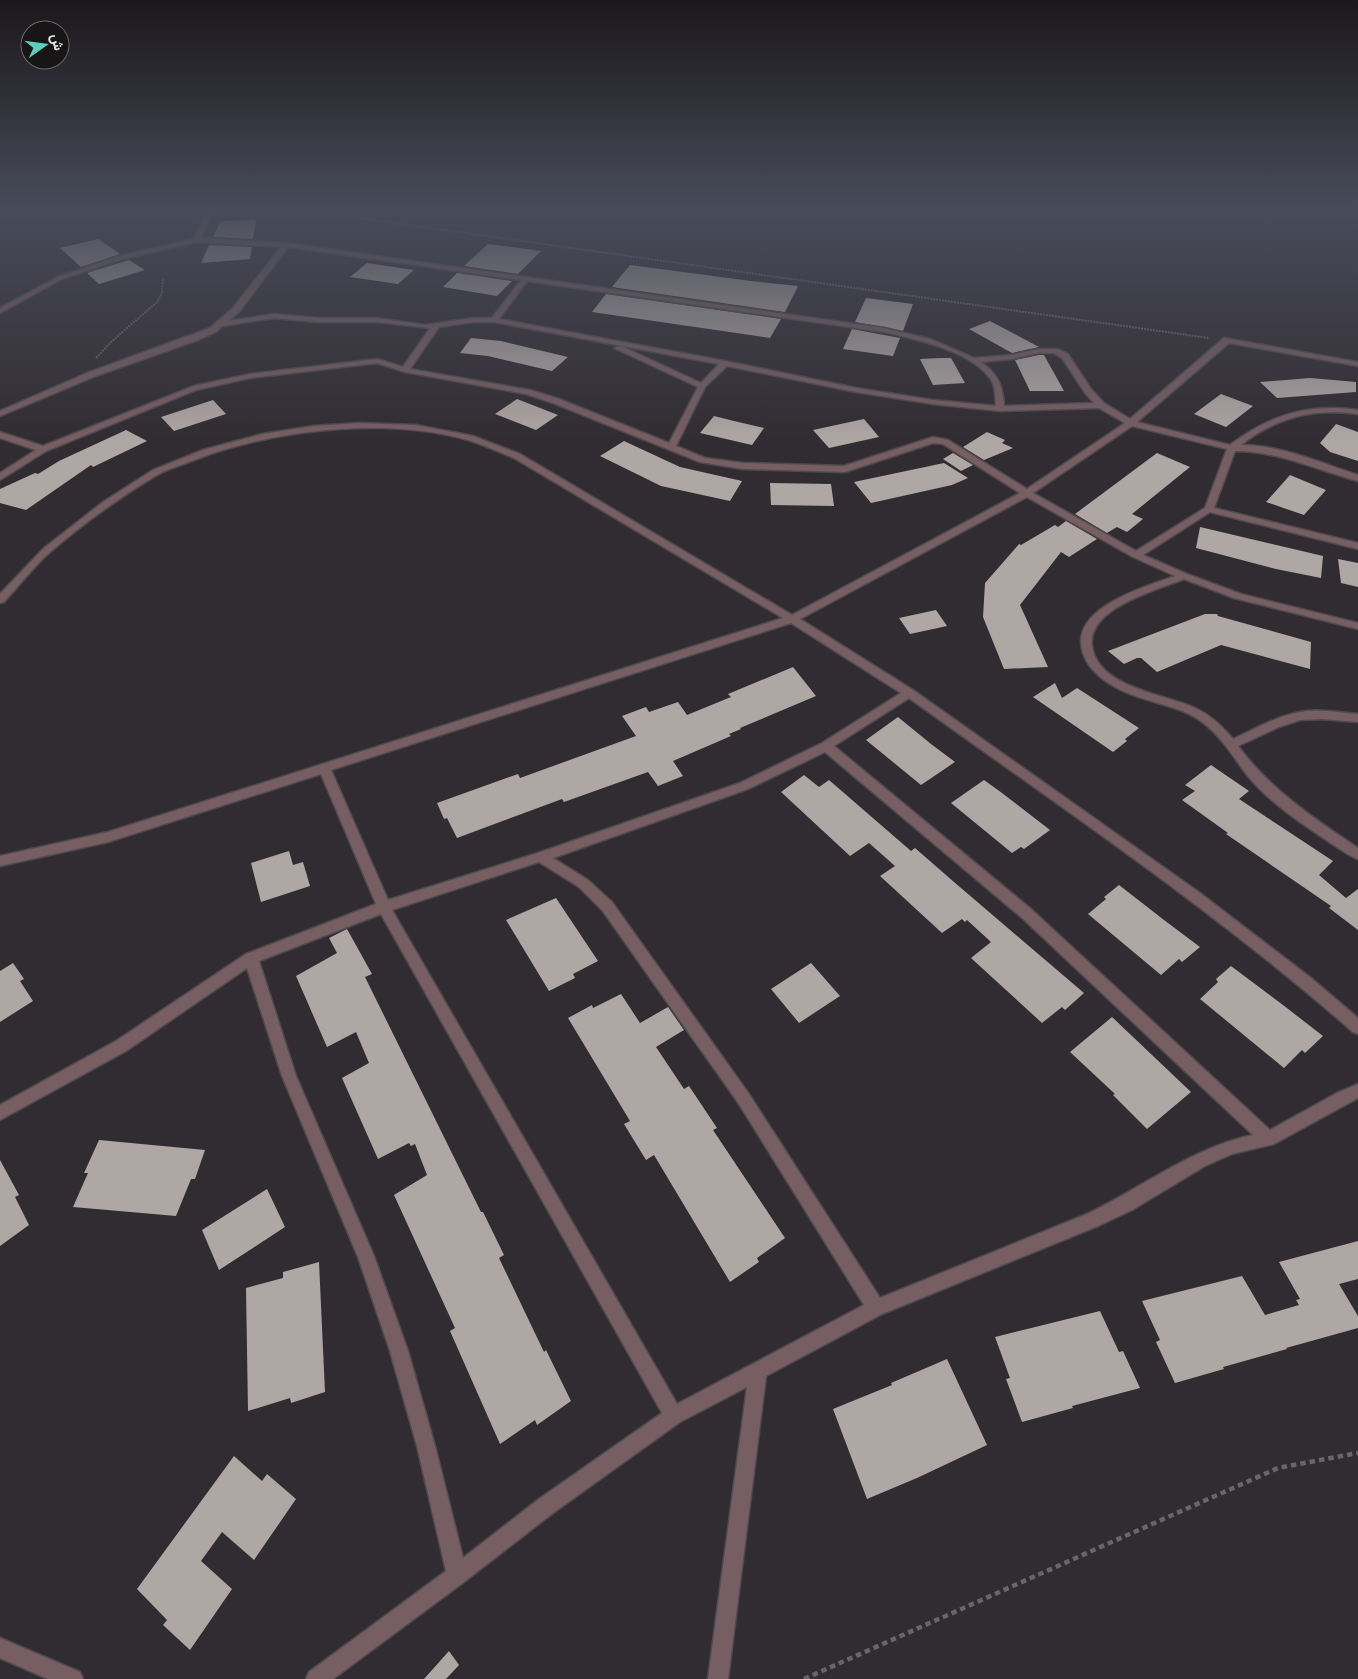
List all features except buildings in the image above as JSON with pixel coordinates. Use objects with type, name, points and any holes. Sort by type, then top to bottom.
[{"type":"street","points":[[0,311],[47,285]]},
{"type":"street","points":[[0,414],[90,375],[195,338],[221,324],[236,310],[255,285]]},
{"type":"street","points":[[494,320],[520,285]]},
{"type":"street","points":[[577,285],[884,330],[926,339],[972,360],[989,371],[995,379],[998,388],[1000,409]]},
{"type":"street","points":[[221,324],[274,316],[317,320],[376,320],[414,327],[434,327],[473,320],[494,320],[725,363],[856,390],[933,402],[1000,409],[1101,405]]},
{"type":"street","points":[[405,370],[434,327]]},
{"type":"street","points":[[600,340],[702,386]]},
{"type":"street","points":[[0,861],[108,837],[792,619],[1027,494],[1130,423],[1227,340],[1358,364]]},
{"type":"street","points":[[972,360],[1012,357],[1039,351],[1055,351],[1065,356],[1088,391],[1101,405],[1130,423],[1232,448],[1255,448],[1279,453],[1358,478]]},
{"type":"street","points":[[0,477],[43,449],[194,388],[250,376],[377,361],[405,370],[527,392],[556,401],[704,460],[743,466],[845,469],[927,442],[939,440],[952,445],[1027,494],[1136,555],[1184,576],[1238,596],[1358,626]]},
{"type":"street","points":[[671,448],[702,386],[725,363]]},
{"type":"street","points":[[1136,555],[1208,509],[1232,448],[1245,438],[1283,417],[1307,411],[1336,410],[1358,412]]},
{"type":"street","points":[[0,600],[46,551],[106,504],[156,472],[206,452],[265,436],[314,429],[416,428],[470,438],[517,456],[792,619],[909,693],[1194,897],[1306,982],[1358,1027]]},
{"type":"street","points":[[0,435],[43,449]]},
{"type":"street","points":[[1208,509],[1358,546]]},
{"type":"street","points":[[1184,576],[1131,597],[1105,612],[1089,628],[1086,642],[1089,654],[1096,666],[1109,678],[1129,689],[1194,713],[1219,730],[1258,778],[1291,809],[1358,854]]},
{"type":"street","points":[[0,1113],[121,1046],[251,958],[384,907],[540,857],[744,786],[826,746],[909,693]]},
{"type":"street","points":[[1232,744],[1285,720],[1300,716],[1318,714],[1358,718]]},
{"type":"street","points":[[826,746],[1026,913],[1269,1139]]},
{"type":"street","points":[[325,768],[384,907],[674,1416]]},
{"type":"street","points":[[540,857],[570,872],[589,886],[607,906],[744,1099],[876,1308]]},
{"type":"street","points":[[251,958],[289,1076],[366,1256],[399,1351],[426,1446],[457,1576]]},
{"type":"street","points":[[316,1679],[457,1576],[546,1506],[674,1416],[876,1308],[1092,1220],[1126,1204],[1207,1157],[1231,1147],[1269,1139],[1358,1091]]},
{"type":"street","points":[[718,1679],[758,1371]]},
{"type":"street","points":[[0,1648],[73,1679]]},
{"type":"path","points":[[90,375],[97,356],[116,336],[156,302],[161,294],[163,285]]},
{"type":"path","points":[[838,285],[1227,340]]},
{"type":"path","points":[[804,1679],[1278,1468],[1358,1453]]}]
